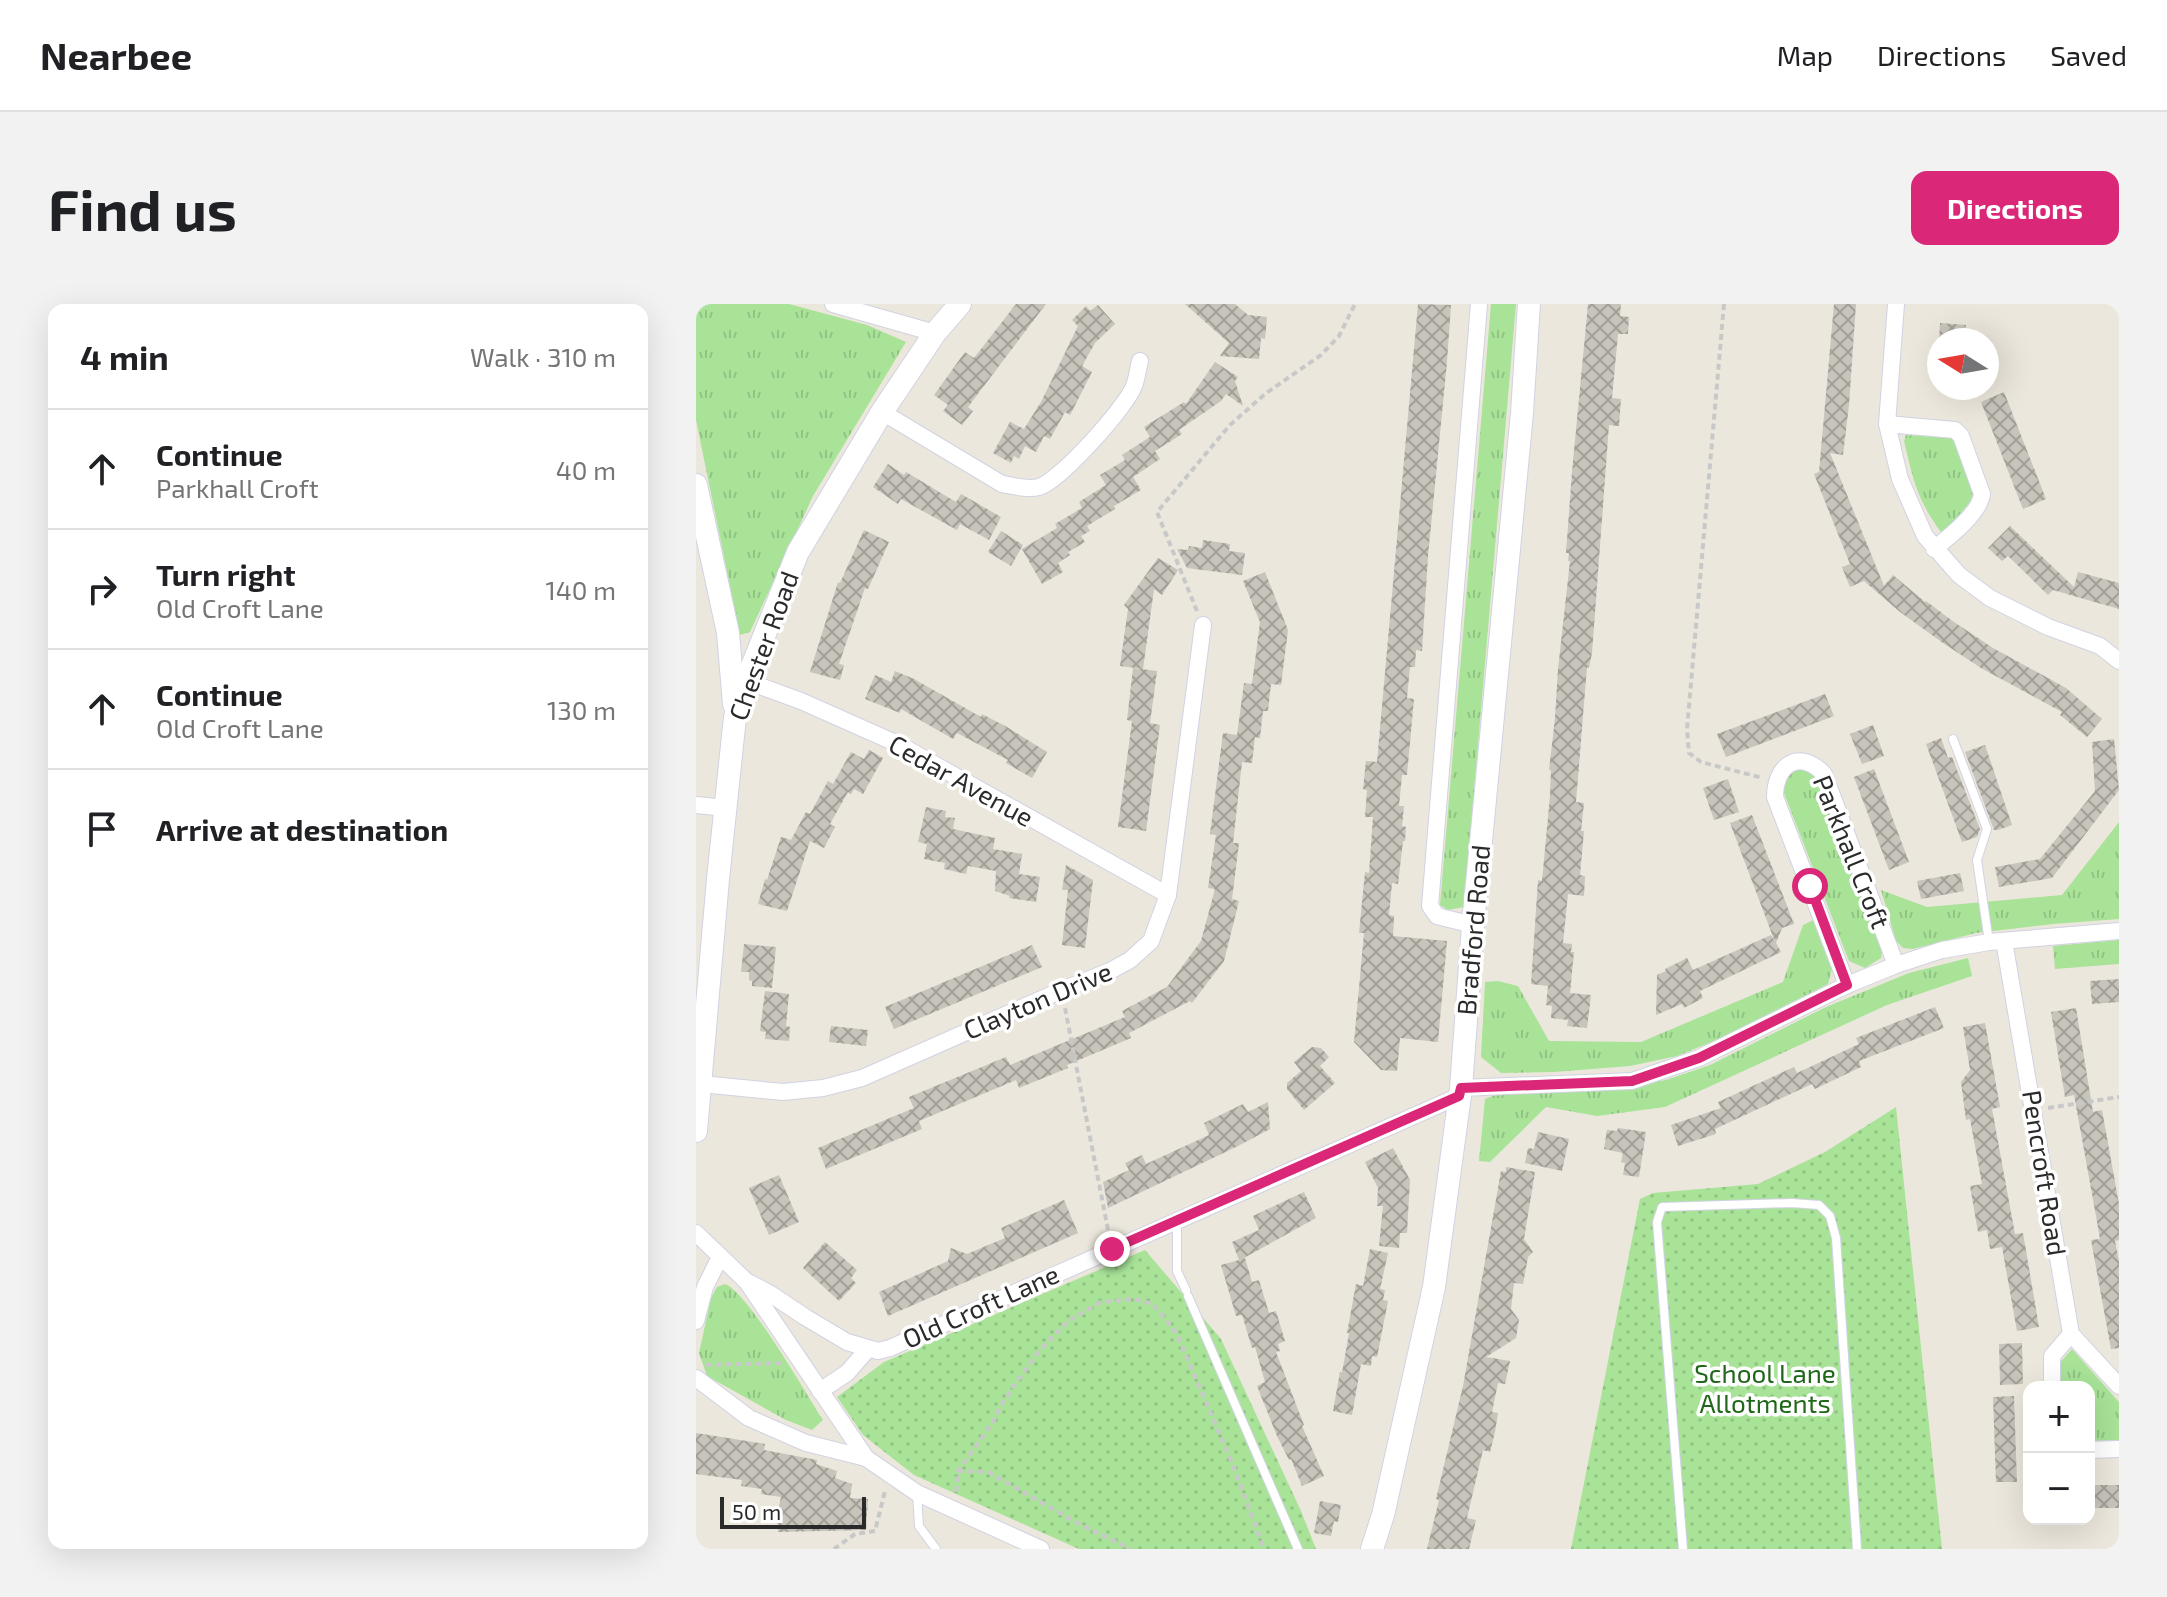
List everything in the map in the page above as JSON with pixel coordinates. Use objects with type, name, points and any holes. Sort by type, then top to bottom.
[{"type":"main road","name":"Chester Road","points":[[696,1131],[735,717],[746,681],[798,552],[882,412],[935,333],[960,304]]},
{"type":"main road","name":"Bradford Road","points":[[1372,1549],[1383,1515],[1434,1287],[1460,1092],[1529,304]]},
{"type":"main road","points":[[696,485],[728,633],[735,717]]},
{"type":"street","points":[[833,304],[935,333]]},
{"type":"street","points":[[1473,925],[1437,916],[1430,906],[1479,304]]},
{"type":"street","points":[[1896,304],[1887,424],[1900,479],[1919,524],[1934,549],[1959,575],[1990,598],[2048,627],[2100,646],[2119,661]]},
{"type":"street","points":[[882,412],[1002,484],[1038,487],[1066,469],[1116,414],[1134,388],[1140,361]]},
{"type":"street","points":[[1887,424],[1955,430],[1961,436],[1982,494],[1981,503],[1950,537],[1934,549]]},
{"type":"street","name":"Clayton Drive","points":[[701,1084],[783,1092],[823,1088],[862,1078],[1110,971],[1130,960],[1151,941],[1168,895],[1203,625]]},
{"type":"street","name":"Cedar Avenue","points":[[746,681],[801,701],[900,745],[1168,895]]},
{"type":"street","name":"Parkhall Croft","points":[[1847,985],[1775,797],[1775,781],[1785,766],[1798,760],[1815,764],[1824,774],[1896,965]]},
{"type":"street","points":[[696,805],[726,808]]},
{"type":"street","name":"Old Croft Lane","points":[[696,1233],[746,1281],[847,1342],[878,1351],[1460,1092],[1632,1081],[1699,1058],[1847,985],[1942,950],[2119,931]]},
{"type":"street","name":"Pencroft Road","points":[[1996,942],[2034,1110],[2071,1334]]},
{"type":"street","points":[[696,1321],[705,1287],[720,1257]]},
{"type":"street","points":[[746,1281],[866,1458]]},
{"type":"street","points":[[2052,1381],[2052,1356],[2071,1334],[2119,1386]]},
{"type":"street","points":[[820,1391],[847,1373],[868,1349]]},
{"type":"street","points":[[696,1378],[749,1418],[806,1443],[866,1458],[917,1493],[1041,1549]]},
{"type":"street","points":[[2095,1450],[2119,1449]]},
{"type":"lane","points":[[1953,739],[1987,829],[1977,860],[1996,942]]},
{"type":"lane","points":[[1683,1549],[1657,1222],[1662,1207],[1792,1203],[1819,1205],[1830,1216],[1836,1238],[1857,1549]]},
{"type":"lane","points":[[1177,1220],[1177,1271],[1298,1549]]},
{"type":"lane","points":[[917,1493],[919,1526],[936,1549]]},
{"type":"path","points":[[1203,625],[1157,512],[1230,425],[1265,394],[1321,355],[1339,336],[1355,304]]},
{"type":"path","points":[[1724,304],[1687,729],[1689,753],[1701,762],[1775,781]]},
{"type":"path","points":[[1062,990],[1112,1249]]},
{"type":"path","points":[[2034,1110],[2119,1097]]},
{"type":"path","points":[[955,1510],[958,1471],[1039,1351],[1068,1321],[1101,1302],[1134,1299],[1153,1304],[1176,1332],[1233,1465],[1264,1549]]},
{"type":"path","points":[[696,1365],[801,1363]]},
{"type":"path","points":[[958,1471],[988,1472],[1081,1525],[1131,1549]]},
{"type":"path","points":[[834,1549],[855,1534],[875,1531],[889,1473]]},
{"type":"green space","points":[[696,304],[789,304],[867,325],[906,342],[813,496],[750,632],[740,635],[696,420]]},
{"type":"green space","points":[[1491,304],[1516,304],[1464,907],[1448,910],[1440,905]]},
{"type":"green space","points":[[1906,435],[1953,438],[1973,493],[1970,502],[1941,532],[1917,489],[1904,441]]},
{"type":"green space","points":[[1797,768],[1817,775],[1883,946],[1881,958],[1865,968],[1849,961],[1782,788],[1786,775]]},
{"type":"green space","points":[[2119,822],[2119,919],[1976,933],[1913,949],[1903,948],[1896,941],[1881,890],[1927,907],[2062,895]]},
{"type":"green space","points":[[1816,919],[1833,965],[1828,984],[1721,1038],[1677,1056],[1630,1066],[1501,1073],[1481,1057],[1485,982],[1498,981],[1518,986],[1549,1041],[1641,1042],[1783,982],[1803,925]]},
{"type":"green space","points":[[2119,940],[2119,964],[2055,969],[2053,946]]},
{"type":"green space","points":[[1968,958],[1972,976],[1887,1005],[1665,1107],[1597,1116],[1546,1107],[1490,1162],[1479,1161],[1485,1099],[1500,1093],[1597,1091],[1666,1080],[1710,1065],[1826,1007],[1909,973]]},
{"type":"green space","name":"School Lane Allotments","points":[[1896,1107],[1942,1549],[1571,1549],[1640,1199],[1653,1193],[1758,1184],[1825,1152]]},
{"type":"green space","points":[[1145,1250],[1221,1339],[1316,1549],[1079,1549],[914,1475],[863,1435],[837,1397],[884,1362]]},
{"type":"green space","points":[[725,1284],[748,1305],[762,1324],[823,1420],[812,1430],[786,1420],[707,1376],[699,1353],[711,1298],[717,1287]]},
{"type":"green space","points":[[2072,1349],[2119,1402],[2119,1440],[2095,1441],[2095,1381],[2057,1381],[2057,1366]]},
{"type":"building","points":[[1016,304],[1046,304],[968,407],[973,411],[962,425],[943,411],[948,405],[934,395],[965,352],[974,358]]},
{"type":"building","points":[[1185,304],[1235,304],[1248,315],[1267,317],[1259,359],[1220,356],[1229,343]]},
{"type":"building","points":[[1418,304],[1451,305],[1422,651],[1416,650],[1415,667],[1410,667],[1407,698],[1414,699],[1407,775],[1402,775],[1399,806],[1404,806],[1402,826],[1406,827],[1405,841],[1398,884],[1392,883],[1389,915],[1394,916],[1393,936],[1447,941],[1438,1042],[1400,1038],[1397,1071],[1381,1070],[1354,1042],[1364,933],[1359,933],[1365,872],[1369,873],[1373,817],[1365,817],[1367,790],[1363,789],[1366,761],[1377,762]]},
{"type":"building","points":[[1588,304],[1621,304],[1620,316],[1629,317],[1628,334],[1618,334],[1612,398],[1621,399],[1619,426],[1609,425],[1592,653],[1587,667],[1576,802],[1584,803],[1580,875],[1585,876],[1584,896],[1568,894],[1563,943],[1572,944],[1571,952],[1574,952],[1570,993],[1591,995],[1587,1028],[1567,1026],[1568,1020],[1551,1018],[1552,1006],[1546,1005],[1548,986],[1531,984],[1538,880],[1542,881],[1550,796],[1549,770],[1570,561],[1569,553],[1566,553]]},
{"type":"building","points":[[1834,304],[1856,304],[1843,455],[1830,453],[1884,586],[1893,575],[1925,602],[1993,648],[2066,688],[2102,719],[2087,737],[2060,715],[2062,712],[1981,668],[1943,643],[1864,581],[1850,587],[1842,567],[1850,564],[1814,474],[1819,472]]},
{"type":"building","points":[[1098,305],[1115,324],[1095,343],[1082,366],[1092,372],[1070,415],[1065,412],[1050,439],[1044,436],[1036,452],[1025,446],[1019,459],[1014,456],[1011,463],[993,453],[1010,422],[1024,429],[1041,402],[1078,326],[1072,320],[1086,306],[1090,311]]},
{"type":"building","points":[[1940,323],[1966,325],[1966,328],[1940,328]]},
{"type":"building","points":[[1215,362],[1238,377],[1235,381],[1243,406],[1226,394],[1221,401],[1179,430],[1182,434],[1155,451],[1160,459],[1133,477],[1141,490],[1087,526],[1090,531],[1081,536],[1085,542],[1068,552],[1070,555],[1058,563],[1063,572],[1042,584],[1022,549],[1057,528],[1055,524],[1082,508],[1079,502],[1106,485],[1100,475],[1125,460],[1122,455],[1150,437],[1144,427],[1184,402],[1186,404]]},
{"type":"building","points":[[2004,392],[2046,499],[2023,509],[1981,402],[1999,400],[1999,394]]},
{"type":"building","points":[[888,464],[956,502],[961,494],[1001,517],[989,540],[960,524],[957,530],[901,499],[898,504],[873,487]]},
{"type":"building","points":[[2010,526],[2074,587],[2078,572],[2119,583],[2119,609],[2053,590],[2048,595],[2008,556],[2002,561],[1988,548]]},
{"type":"building","points":[[864,530],[889,542],[868,589],[865,588],[839,664],[844,665],[840,680],[810,672],[838,582]]},
{"type":"building","points":[[1001,531],[1023,545],[1011,566],[988,552]]},
{"type":"building","points":[[1203,540],[1230,544],[1229,551],[1245,553],[1242,575],[1187,568],[1177,549],[1188,550],[1189,546],[1202,548]]},
{"type":"building","points":[[1158,558],[1178,570],[1162,595],[1154,589],[1143,669],[1120,666],[1128,609],[1124,605]]},
{"type":"building","points":[[1265,572],[1288,630],[1281,685],[1271,684],[1268,711],[1263,711],[1260,738],[1255,737],[1252,763],[1242,762],[1233,843],[1239,843],[1232,899],[1239,901],[1224,961],[1192,1003],[1190,1001],[1129,1033],[1131,1038],[1019,1088],[1016,1080],[919,1121],[909,1097],[1006,1057],[1010,1065],[1125,1017],[1122,1011],[1167,987],[1201,941],[1215,889],[1208,888],[1216,835],[1210,834],[1223,733],[1237,735],[1244,683],[1252,684],[1260,622],[1243,581]]},
{"type":"building","points":[[1133,668],[1157,671],[1150,723],[1160,725],[1146,831],[1118,827],[1132,721],[1127,720]]},
{"type":"building","points":[[895,671],[981,717],[982,714],[1007,727],[1047,752],[1032,778],[1006,763],[1008,760],[957,733],[953,739],[901,709],[900,713],[865,699],[875,675],[891,682]]},
{"type":"building","points":[[1825,694],[1834,716],[1726,757],[1717,734]]},
{"type":"building","points":[[1873,725],[1884,756],[1862,764],[1850,734]]},
{"type":"building","points":[[1941,738],[1948,758],[1952,757],[1980,829],[1977,837],[1962,842],[1926,744]]},
{"type":"building","points":[[2114,739],[2119,790],[2052,878],[1999,887],[1995,867],[2040,859],[2095,791],[2092,742]]},
{"type":"building","points":[[1985,745],[2012,825],[1998,830],[1994,830],[1965,752]]},
{"type":"building","points":[[869,750],[883,758],[863,794],[854,789],[851,794],[848,792],[830,824],[835,827],[824,848],[810,841],[787,911],[758,904],[781,837],[791,840],[806,812],[810,814],[828,781],[833,784],[851,752],[864,759]]},
{"type":"building","points":[[1874,769],[1909,862],[1889,870],[1854,777]]},
{"type":"building","points":[[1728,779],[1739,812],[1714,820],[1703,788]]},
{"type":"building","points":[[926,807],[946,811],[945,817],[955,818],[953,829],[995,838],[993,849],[1022,854],[1019,874],[1040,877],[1036,902],[1009,898],[995,891],[996,871],[968,866],[966,874],[944,869],[945,863],[924,859],[927,844],[918,842]]},
{"type":"building","points":[[1752,815],[1794,924],[1782,928],[1776,943],[1781,952],[1700,991],[1703,998],[1684,1008],[1682,1004],[1656,1015],[1657,975],[1665,969],[1687,958],[1693,970],[1771,935],[1775,942],[1730,823]]},
{"type":"building","points":[[1066,865],[1093,880],[1085,948],[1062,945],[1068,890],[1062,890]]},
{"type":"building","points":[[1960,873],[1964,891],[1921,899],[1917,881]]},
{"type":"building","points":[[744,944],[776,947],[772,988],[752,986],[749,972],[741,972]]},
{"type":"building","points":[[1032,945],[1042,967],[894,1029],[885,1007]]},
{"type":"building","points":[[2119,979],[2119,1002],[2092,1004],[2090,981]]},
{"type":"building","points":[[765,991],[789,994],[786,1026],[790,1027],[789,1041],[765,1039],[766,1032],[760,1031]]},
{"type":"building","points":[[1935,1007],[1944,1028],[1859,1061],[1861,1067],[1815,1089],[1812,1084],[1715,1129],[1716,1134],[1678,1146],[1671,1125],[1721,1108],[1718,1102],[1794,1067],[1797,1073],[1859,1044],[1856,1038]]},
{"type":"building","points":[[2076,1008],[2093,1112],[2102,1110],[2119,1204],[2119,1240],[2115,1241],[2119,1261],[2119,1348],[2111,1349],[2091,1240],[2100,1239],[2096,1216],[2074,1095],[2065,1097],[2051,1012]]},
{"type":"building","points":[[1985,1023],[2000,1107],[1992,1109],[2015,1234],[2023,1233],[2039,1327],[2017,1331],[2002,1247],[1990,1249],[1987,1230],[1978,1232],[1970,1186],[1982,1184],[1970,1119],[1966,1120],[1961,1082],[1970,1070],[1963,1027]]},
{"type":"building","points":[[831,1026],[868,1030],[866,1046],[829,1042]]},
{"type":"building","points":[[1312,1047],[1321,1048],[1329,1057],[1320,1066],[1335,1083],[1304,1110],[1287,1089],[1287,1083],[1301,1071],[1294,1062]]},
{"type":"building","points":[[1268,1102],[1270,1129],[1108,1208],[1103,1182],[1129,1170],[1125,1163],[1142,1155],[1146,1164],[1209,1135],[1204,1123],[1243,1104],[1248,1112]]},
{"type":"building","points":[[914,1108],[922,1129],[826,1169],[818,1148]]},
{"type":"building","points":[[1618,1128],[1646,1132],[1639,1177],[1623,1175],[1623,1153],[1604,1149],[1607,1130],[1617,1131]]},
{"type":"building","points":[[1538,1132],[1569,1139],[1562,1171],[1525,1163],[1528,1148],[1534,1149]]},
{"type":"building","points":[[1393,1148],[1410,1180],[1407,1233],[1400,1233],[1399,1248],[1379,1246],[1383,1206],[1377,1206],[1378,1188],[1365,1162]]},
{"type":"building","points":[[1506,1167],[1535,1172],[1524,1239],[1533,1252],[1528,1257],[1523,1284],[1514,1283],[1511,1309],[1519,1320],[1516,1338],[1486,1357],[1510,1361],[1505,1384],[1498,1383],[1492,1412],[1498,1413],[1495,1432],[1490,1452],[1483,1450],[1467,1518],[1476,1520],[1469,1549],[1427,1549],[1463,1386],[1501,1171],[1506,1172]]},
{"type":"building","points":[[779,1175],[799,1222],[769,1235],[749,1188]]},
{"type":"building","points":[[1304,1192],[1316,1218],[1242,1259],[1245,1258],[1252,1282],[1259,1280],[1269,1313],[1276,1311],[1285,1341],[1278,1344],[1280,1351],[1276,1352],[1302,1426],[1324,1476],[1302,1486],[1257,1386],[1265,1382],[1255,1347],[1252,1348],[1242,1315],[1236,1316],[1221,1265],[1239,1260],[1232,1242],[1259,1230],[1253,1216]]},
{"type":"building","points":[[1064,1200],[1078,1233],[888,1316],[879,1292],[948,1261],[951,1248],[967,1254],[1005,1238],[1001,1228]]},
{"type":"building","points":[[825,1242],[857,1270],[851,1278],[856,1283],[839,1301],[803,1268]]},
{"type":"building","points":[[1370,1249],[1388,1253],[1380,1289],[1385,1290],[1383,1300],[1388,1301],[1377,1357],[1372,1356],[1371,1366],[1361,1364],[1352,1415],[1333,1411],[1356,1284],[1363,1286]]},
{"type":"building","points":[[2022,1343],[2023,1384],[2000,1385],[1999,1344]]},
{"type":"building","points":[[2014,1396],[2017,1482],[1996,1482],[1993,1397]]},
{"type":"building","points":[[696,1433],[765,1444],[764,1450],[817,1460],[816,1464],[837,1471],[835,1478],[852,1484],[850,1498],[868,1499],[866,1530],[778,1532],[777,1515],[781,1497],[761,1494],[762,1489],[741,1486],[742,1480],[696,1474]]},
{"type":"building","points":[[2095,1485],[2119,1485],[2119,1508],[2095,1508]]},
{"type":"building","points":[[1320,1501],[1341,1505],[1331,1536],[1314,1533]]},
{"type":"route","points":[[1112,1249],[1459,1096],[1461,1088],[1632,1081],[1699,1058],[1847,985],[1810,886]]}]
